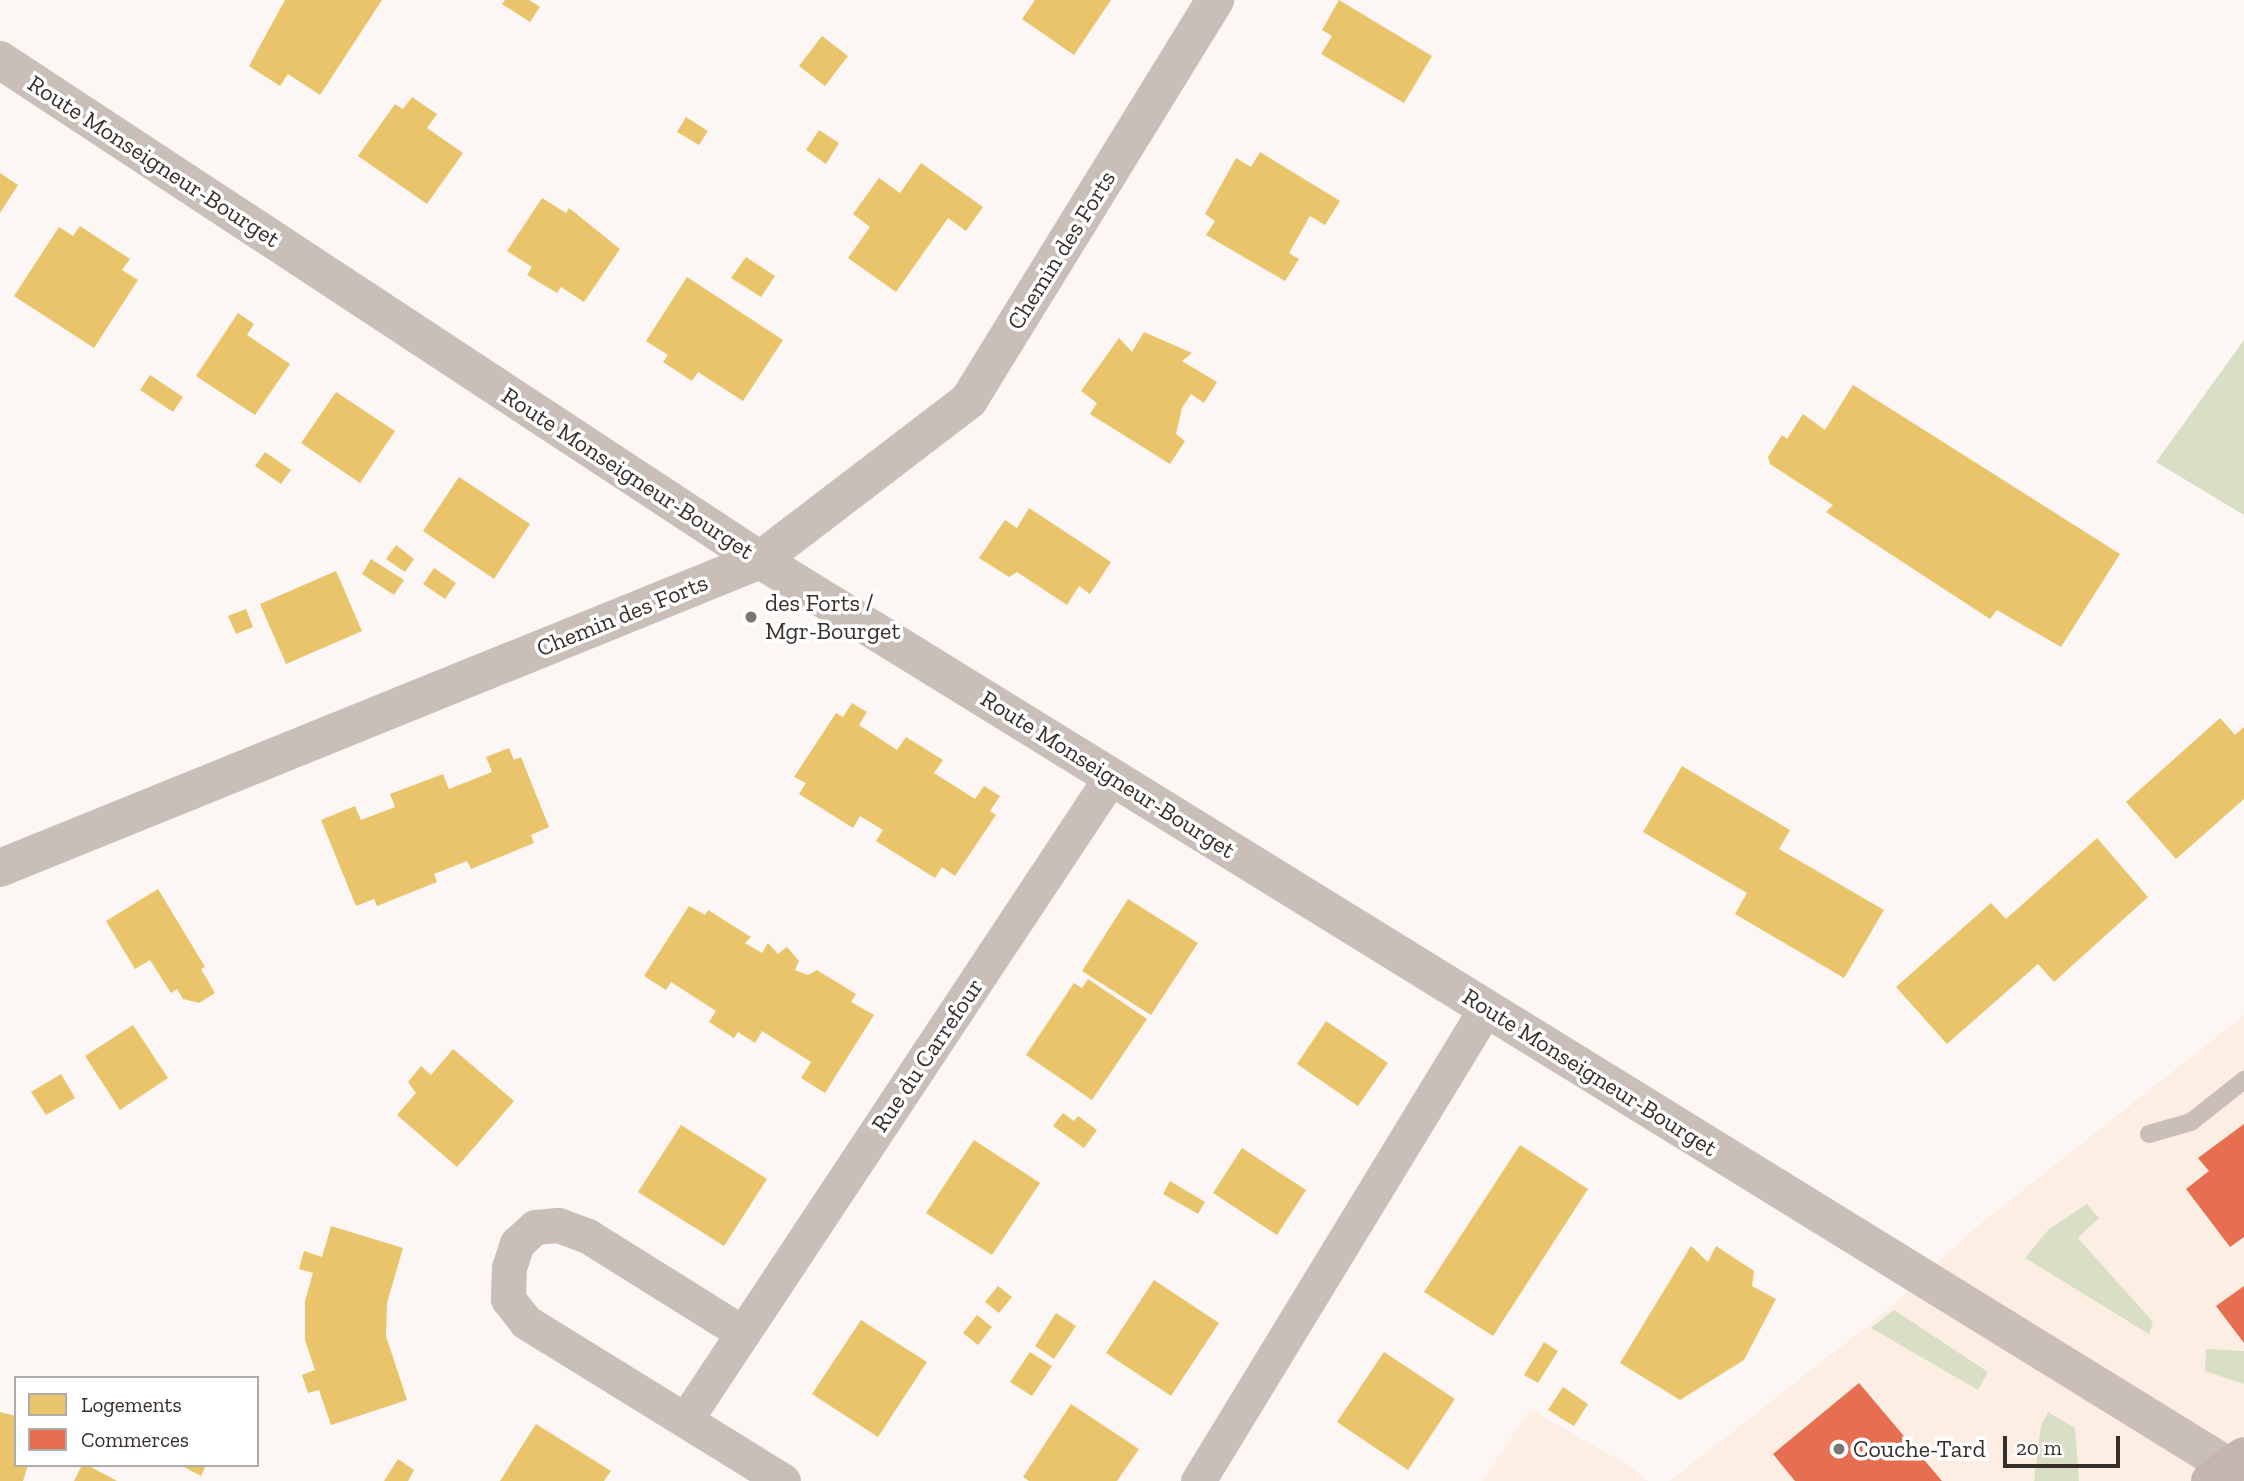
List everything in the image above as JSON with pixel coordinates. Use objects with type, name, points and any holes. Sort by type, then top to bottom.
[{"type":"street","name":"Chemin des Forts","points":[[0,868],[760,559],[969,400],[1215,0]]},
{"type":"street","name":"Route Monseigneur-Bourget","points":[[0,60],[760,559],[2232,1470]]},
{"type":"street","name":"Rue du Carrefour","points":[[687,1419],[1111,777]]},
{"type":"street","points":[[1198,1481],[1486,1007]]},
{"type":"street","points":[[743,1333],[588,1236],[558,1225],[535,1227],[517,1243],[509,1267],[508,1299],[527,1322],[783,1481]]},
{"type":"lane","points":[[2149,1134],[2191,1122],[2244,1080]]},
{"type":"shaded area","points":[[2244,1015],[2244,1481],[1670,1481],[1890,1308],[1970,1232]]},
{"type":"shaded area","points":[[1530,1409],[1636,1470],[1648,1481],[1482,1481]]},
{"type":"green space","points":[[2244,340],[2244,515],[2156,462]]},
{"type":"green space","points":[[2087,1204],[2099,1218],[2078,1238],[2153,1322],[2149,1334],[2025,1258],[2049,1229]]},
{"type":"green space","points":[[1894,1310],[1988,1372],[1978,1390],[1871,1328]]},
{"type":"green space","points":[[2206,1349],[2244,1351],[2244,1384],[2205,1371]]},
{"type":"green space","points":[[2048,1412],[2075,1428],[2079,1481],[2034,1481],[2041,1425]]},
{"type":"building: Logements","points":[[285,0],[382,0],[320,95],[288,74],[280,86],[249,66]]},
{"type":"building: Logements","points":[[505,0],[529,0],[540,7],[530,22],[502,4]]},
{"type":"building: Logements","points":[[1035,0],[1111,0],[1074,55],[1022,19]]},
{"type":"building: Logements","points":[[1339,0],[1432,56],[1404,103],[1321,54],[1332,36],[1322,30]]},
{"type":"building: Logements","points":[[822,36],[848,56],[825,86],[799,66]]},
{"type":"building: Logements","points":[[412,97],[437,114],[427,128],[463,153],[427,204],[358,156],[395,104],[403,109]]},
{"type":"building: Logements","points":[[686,117],[708,131],[699,145],[677,132]]},
{"type":"building: Logements","points":[[819,130],[839,143],[826,164],[806,150]]},
{"type":"building: Logements","points":[[1260,152],[1340,201],[1325,225],[1310,216],[1289,253],[1299,259],[1285,281],[1206,235],[1215,221],[1205,214],[1236,158],[1251,167]]},
{"type":"building: Logements","points":[[921,163],[983,207],[966,231],[948,218],[896,292],[848,258],[870,227],[853,214],[879,178],[900,193]]},
{"type":"building: Logements","points":[[0,173],[18,185],[0,213]]},
{"type":"building: Logements","points":[[542,198],[566,213],[569,208],[620,249],[584,302],[561,287],[557,293],[527,275],[532,267],[507,251]]},
{"type":"building: Logements","points":[[80,226],[130,259],[122,270],[138,280],[94,348],[14,296],[59,227],[73,236]]},
{"type":"building: Logements","points":[[746,257],[775,276],[761,297],[731,278]]},
{"type":"building: Logements","points":[[687,277],[783,340],[743,401],[698,372],[692,381],[663,362],[668,355],[646,341]]},
{"type":"building: Logements","points":[[238,313],[254,324],[247,335],[290,364],[255,415],[196,376]]},
{"type":"building: Logements","points":[[1144,332],[1192,353],[1182,361],[1217,382],[1204,403],[1191,394],[1182,408],[1176,434],[1185,441],[1170,464],[1090,414],[1097,403],[1081,391],[1119,338],[1132,352]]},
{"type":"building: Logements","points":[[150,375],[183,397],[173,412],[140,390]]},
{"type":"building: Logements","points":[[1853,385],[2120,554],[2061,647],[1997,610],[1990,619],[1826,512],[1833,505],[1770,464],[1768,457],[1782,435],[1787,439],[1803,414],[1825,430]]},
{"type":"building: Logements","points":[[336,392],[395,431],[360,483],[301,443]]},
{"type":"building: Logements","points":[[265,452],[291,470],[281,484],[255,466]]},
{"type":"building: Logements","points":[[459,477],[530,524],[494,579],[423,531]]},
{"type":"building: Logements","points":[[1029,508],[1111,562],[1090,594],[1079,586],[1067,605],[1017,572],[1009,577],[979,558],[1005,520],[1017,528]]},
{"type":"building: Logements","points":[[396,545],[414,559],[405,572],[386,559]]},
{"type":"building: Logements","points":[[371,559],[404,580],[394,595],[362,574]]},
{"type":"building: Logements","points":[[434,568],[456,583],[445,599],[423,584]]},
{"type":"building: Logements","points":[[336,571],[362,631],[286,664],[260,604]]},
{"type":"building: Logements","points":[[246,609],[253,627],[236,634],[228,616]]},
{"type":"building: Logements","points":[[852,703],[867,712],[859,725],[897,750],[906,737],[943,760],[934,773],[975,799],[984,786],[1000,796],[990,811],[996,815],[955,876],[942,867],[935,878],[876,841],[883,830],[860,816],[853,828],[799,794],[806,783],[794,777],[836,713],[843,717]]},
{"type":"building: Logements","points":[[2220,718],[2235,735],[2244,727],[2244,799],[2176,859],[2126,802]]},
{"type":"building: Logements","points":[[509,748],[514,760],[521,757],[549,827],[531,835],[534,843],[471,869],[467,861],[434,874],[437,882],[377,906],[374,899],[356,906],[321,820],[355,806],[361,820],[395,807],[390,794],[443,774],[449,789],[492,772],[486,757]]},
{"type":"building: Logements","points":[[1682,766],[1790,830],[1779,849],[1884,910],[1844,978],[1735,914],[1747,893],[1643,832]]},
{"type":"building: Logements","points":[[2097,838],[2148,897],[2054,982],[2038,964],[1947,1044],[1896,987],[1991,903],[2006,919]]},
{"type":"building: Logements","points":[[158,889],[205,967],[201,969],[215,993],[199,1003],[183,999],[177,989],[171,993],[150,960],[135,969],[106,921]]},
{"type":"building: Logements","points":[[1128,899],[1198,943],[1151,1015],[1082,971]]},
{"type":"building: Logements","points":[[689,906],[705,915],[708,910],[751,937],[745,943],[762,953],[768,943],[778,954],[787,947],[799,961],[795,970],[808,975],[817,970],[856,994],[851,1002],[874,1015],[825,1093],[801,1078],[811,1062],[762,1031],[755,1043],[738,1032],[734,1038],[709,1022],[716,1011],[671,982],[666,990],[644,976]]},
{"type":"building: Logements","points":[[1088,979],[1147,1019],[1092,1100],[1026,1055],[1074,983],[1082,988]]},
{"type":"building: Logements","points":[[1326,1021],[1388,1063],[1358,1106],[1297,1064]]},
{"type":"building: Logements","points":[[133,1025],[168,1078],[120,1110],[85,1056]]},
{"type":"building: Logements","points":[[453,1049],[514,1101],[457,1167],[397,1115],[416,1093],[408,1082],[421,1066],[431,1075]]},
{"type":"building: Logements","points":[[61,1074],[75,1098],[46,1115],[31,1092]]},
{"type":"building: Logements","points":[[1063,1113],[1074,1121],[1078,1116],[1097,1130],[1084,1148],[1053,1126]]},
{"type":"building: Logements","points":[[681,1125],[767,1179],[724,1246],[638,1192]]},
{"type":"building: Logements","points":[[974,1140],[1040,1183],[992,1255],[926,1213]]},
{"type":"building: Logements","points":[[1520,1145],[1588,1189],[1493,1336],[1424,1292]]},
{"type":"building: Logements","points":[[1242,1148],[1306,1190],[1277,1235],[1213,1193]]},
{"type":"building: Logements","points":[[1170,1181],[1205,1202],[1198,1214],[1163,1194]]},
{"type":"building: Logements","points":[[331,1226],[403,1248],[387,1303],[386,1336],[407,1400],[331,1425],[319,1390],[308,1393],[302,1375],[315,1370],[305,1340],[305,1301],[313,1273],[299,1269],[304,1251],[322,1257]]},
{"type":"building: Logements","points":[[1691,1246],[1708,1262],[1716,1246],[1754,1271],[1752,1286],[1776,1299],[1744,1360],[1680,1400],[1620,1363]]},
{"type":"building: Logements","points":[[1154,1280],[1219,1323],[1171,1396],[1106,1353]]},
{"type":"building: Logements","points":[[998,1286],[1012,1297],[999,1313],[985,1302]]},
{"type":"building: Logements","points":[[1056,1313],[1076,1326],[1054,1359],[1035,1346]]},
{"type":"building: Logements","points":[[977,1315],[992,1327],[978,1345],[963,1333]]},
{"type":"building: Logements","points":[[861,1320],[927,1362],[878,1437],[812,1394]]},
{"type":"building: Logements","points":[[1544,1342],[1558,1351],[1538,1383],[1524,1375]]},
{"type":"building: Logements","points":[[1030,1352],[1052,1366],[1032,1396],[1010,1382]]},
{"type":"building: Logements","points":[[1384,1352],[1455,1399],[1408,1470],[1337,1422]]},
{"type":"building: Logements","points":[[1563,1387],[1588,1404],[1574,1426],[1548,1410]]},
{"type":"building: Logements","points":[[1071,1404],[1139,1449],[1117,1481],[1029,1481],[1023,1477]]},
{"type":"building: Logements","points":[[0,1412],[14,1416],[14,1467],[27,1467],[23,1481],[0,1481]]},
{"type":"building: Logements","points":[[536,1424],[611,1471],[604,1481],[500,1481]]},
{"type":"building: Logements","points":[[398,1459],[414,1470],[408,1481],[384,1481]]},
{"type":"building: Logements","points":[[81,1467],[91,1467],[117,1481],[74,1481]]},
{"type":"building: Logements","points":[[184,1467],[205,1467],[201,1476]]},
{"type":"building: Commerces","points":[[2244,1124],[2244,1237],[2230,1247],[2186,1189],[2209,1171],[2198,1158]]},
{"type":"building: Commerces","points":[[2244,1286],[2244,1343],[2216,1306]]},
{"type":"building: Commerces","points":[[1859,1383],[1942,1481],[1795,1481],[1773,1454]]},
{"type":"place","name":"des Forts / Mgr-Bourget","points":[[751,617]]},
{"type":"place","name":"Couche-Tard","points":[[1839,1449]]}]
